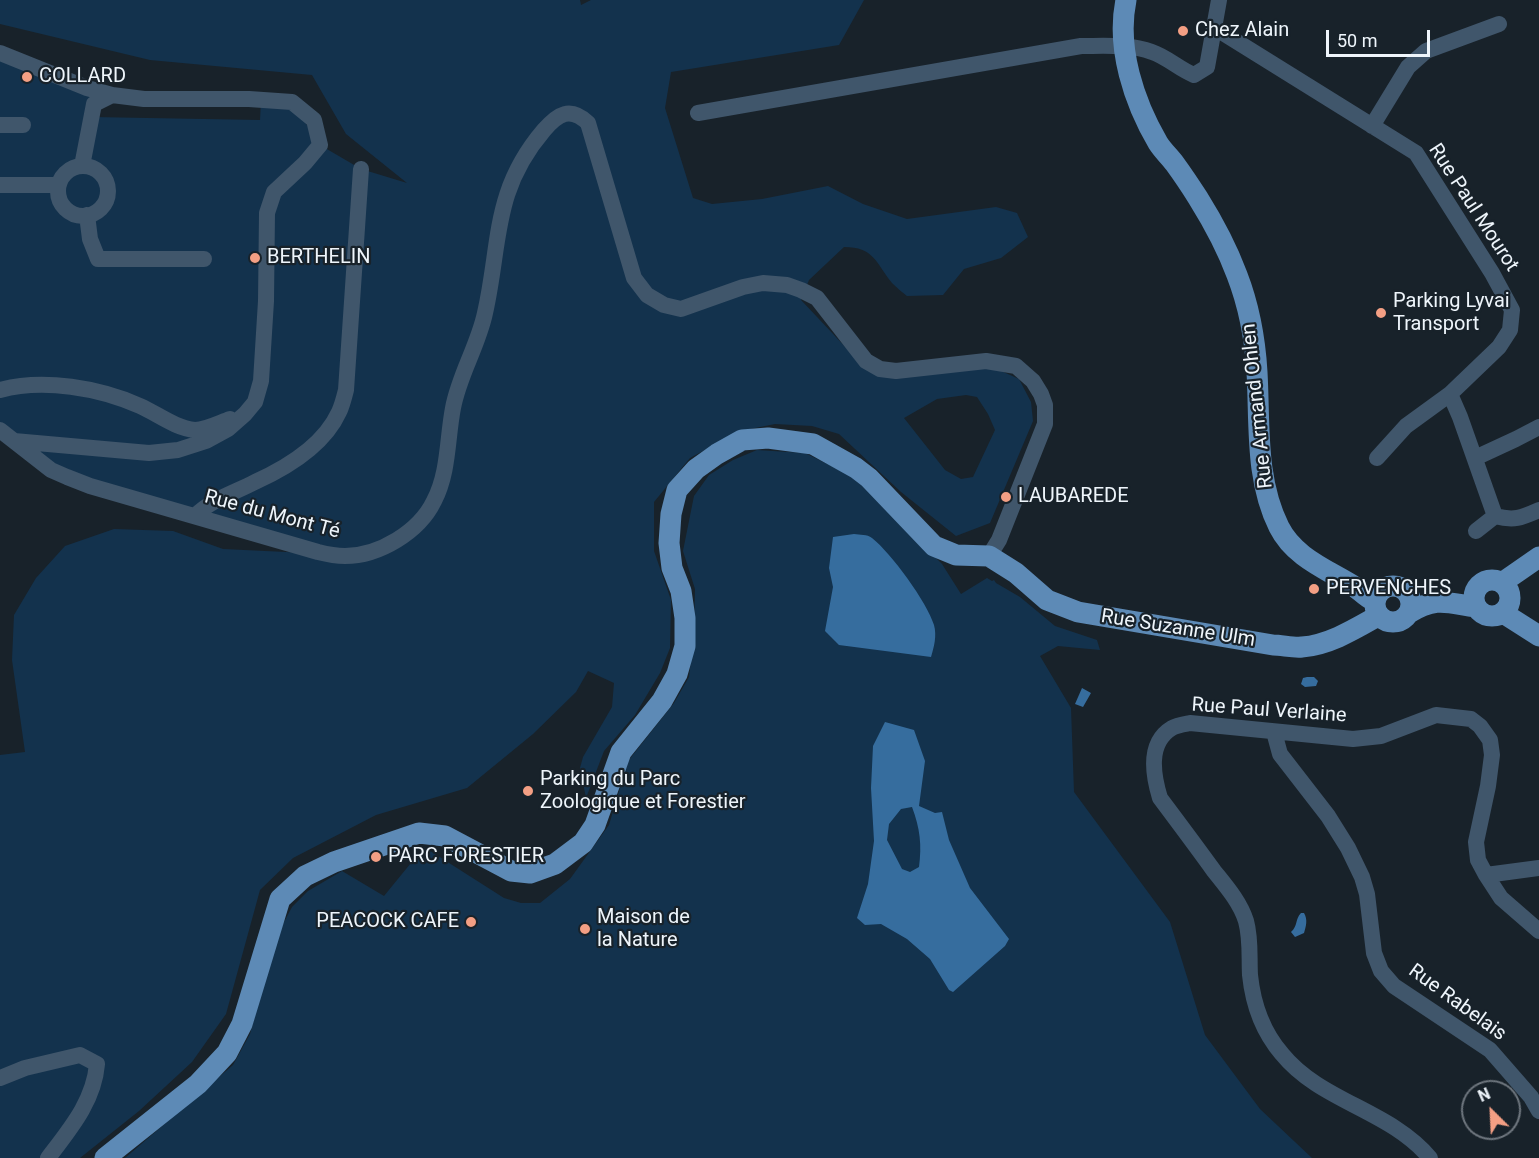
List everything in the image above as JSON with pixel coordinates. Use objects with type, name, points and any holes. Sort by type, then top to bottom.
[{"type":"main road","name":"Rue Armand Ohlen","points":[[1126,0],[1124,9],[1125,47],[1131,82],[1144,116],[1159,145],[1194,191],[1216,231],[1236,273],[1247,304],[1256,362],[1260,457],[1269,504],[1280,530],[1306,559],[1378,602]]},
{"type":"main road","points":[[105,1158],[198,1084],[227,1053],[242,1024],[280,899],[305,876],[334,862],[419,833],[445,836],[512,871],[530,873],[555,864],[583,843],[595,825],[621,752],[662,701],[677,674],[685,646],[685,618],[681,591],[672,568],[669,543],[671,514],[677,490],[696,469],[717,453],[742,440],[751,439],[768,438],[813,444],[856,468],[869,478],[934,546],[956,555],[989,556]]},
{"type":"main road","name":"Rue Suzanne Ulm","points":[[989,556],[1016,573],[1047,600],[1078,612],[1273,645],[1301,647],[1320,644],[1340,636],[1378,602]]},
{"type":"main road","points":[[1503,582],[1510,593],[1506,608],[1492,616],[1480,612],[1475,599],[1482,582],[1488,579],[1503,582],[1539,557]]},
{"type":"main road","points":[[1408,603],[1403,588],[1392,585],[1378,602],[1385,620],[1396,622],[1408,603],[1428,596],[1475,599]]},
{"type":"main road","points":[[1506,608],[1539,623]]},
{"type":"main road","points":[[1506,608],[1539,636]]},
{"type":"street","points":[[698,113],[1081,46],[1125,47],[1153,52],[1194,75],[1207,67],[1219,0]]},
{"type":"street","points":[[1372,126],[1408,67],[1426,51],[1499,24]]},
{"type":"street","name":"Rue Paul Mourot","points":[[1215,28],[1416,153],[1492,273],[1512,310],[1510,330],[1499,348],[1450,394],[1406,426],[1377,458]]},
{"type":"street","points":[[0,53],[87,88],[111,95],[144,99],[249,99],[292,102],[314,120],[320,145],[305,164],[274,192],[267,213],[266,301],[261,381],[255,402],[245,414],[228,429],[206,441],[178,450],[149,453],[14,441]]},
{"type":"street","points":[[82,166],[94,104],[111,95]]},
{"type":"street","name":"Rue du Mont Té","points":[[0,430],[51,470],[90,486],[318,552],[345,556],[363,554],[382,548],[402,536],[419,521],[434,502],[444,475],[453,408],[484,316],[497,229],[504,200],[513,177],[533,143],[554,119],[569,113],[581,116],[588,123],[634,278],[647,295],[664,305],[681,309],[743,287],[763,283],[787,285],[817,298],[866,361],[880,369],[896,371],[986,362],[1016,366],[1033,381],[1045,405],[1045,424],[999,540],[989,556]]},
{"type":"street","points":[[0,125],[22,125]]},
{"type":"street","points":[[82,166],[98,171],[107,184],[106,200],[95,213],[87,215],[71,213],[65,208],[60,202],[58,185],[67,172],[82,166]]},
{"type":"street","points":[[195,516],[217,499],[256,482],[305,453],[322,436],[338,414],[346,390],[361,169]]},
{"type":"street","points":[[0,185],[58,185]]},
{"type":"street","points":[[87,215],[90,239],[98,259],[204,259]]},
{"type":"street","points":[[0,390],[23,385],[74,387],[94,391],[139,405],[180,428],[197,430],[245,414]]},
{"type":"street","points":[[1450,394],[1495,516]]},
{"type":"street","points":[[1475,458],[1539,427]]},
{"type":"street","points":[[1495,516],[1520,519],[1539,510]]},
{"type":"street","points":[[1476,531],[1495,516]]},
{"type":"street","name":"Rue Paul Verlaine","points":[[1430,1158],[1393,1126],[1318,1086],[1281,1054],[1266,1031],[1256,1008],[1250,976],[1250,942],[1246,921],[1237,901],[1160,798],[1154,780],[1153,760],[1159,743],[1172,728],[1190,723],[1353,739],[1381,736],[1436,716],[1471,719],[1480,726],[1490,740],[1492,755],[1476,842],[1478,860],[1501,898],[1539,931]]},
{"type":"street","name":"Rue Rabelais","points":[[1275,732],[1280,754],[1328,816],[1348,848],[1362,877],[1367,894],[1374,953],[1382,971],[1394,986],[1490,1050],[1532,1097],[1539,1111]]},
{"type":"street","points":[[1486,875],[1539,868]]},
{"type":"street","points":[[0,1078],[25,1068],[80,1055],[97,1064],[96,1076],[81,1116],[48,1158]]},
{"type":"shaded area","points":[[0,0],[580,0],[581,5],[591,0],[864,0],[839,45],[671,72],[665,108],[693,198],[712,204],[762,199],[828,186],[863,204],[907,219],[996,207],[1017,213],[1028,237],[1001,258],[964,269],[943,295],[907,296],[892,283],[868,253],[844,247],[809,280],[801,300],[867,370],[972,366],[999,370],[1019,379],[1031,402],[1033,421],[990,523],[956,536],[901,492],[839,434],[812,426],[775,424],[740,431],[690,458],[654,502],[654,551],[671,600],[670,648],[660,673],[635,715],[604,751],[586,798],[580,768],[583,757],[612,707],[614,683],[588,671],[576,692],[533,734],[467,788],[376,815],[293,858],[260,890],[226,1014],[192,1062],[139,1111],[80,1158],[0,1158],[0,755],[25,752],[12,660],[14,615],[36,578],[65,546],[114,529],[173,531],[223,549],[307,553],[91,486],[0,430],[0,53],[112,95],[92,117],[260,120],[261,100],[292,102],[320,145],[361,169],[407,183],[346,134],[312,75],[150,60],[0,24]],"holes":[[[966,395],[977,397],[995,430],[973,477],[961,479],[945,470],[904,418],[937,399]]]},
{"type":"shaded area","points":[[757,450],[805,453],[856,478],[942,564],[961,594],[987,578],[994,580],[1020,597],[1055,626],[1097,640],[1100,650],[1058,646],[1040,656],[1071,708],[1074,792],[1170,922],[1205,1035],[1260,1109],[1312,1158],[125,1158],[233,1065],[250,1034],[275,939],[292,907],[308,891],[342,871],[384,896],[424,847],[504,898],[521,903],[540,903],[570,879],[609,825],[628,761],[674,703],[689,677],[694,632],[695,589],[683,551],[694,496],[709,475],[733,460]]},
{"type":"shaded area","points":[[866,535],[880,545],[916,591],[935,629],[931,657],[839,645],[825,631],[833,587],[829,568],[833,537]]},
{"type":"shaded area","points":[[1314,677],[1318,681],[1316,686],[1305,687],[1301,684],[1303,678]]},
{"type":"shaded area","points":[[1082,688],[1091,693],[1083,707],[1075,704]]},
{"type":"shaded area","points":[[885,722],[914,730],[925,761],[919,806],[935,813],[942,812],[949,840],[970,888],[1009,939],[1005,946],[953,992],[949,990],[930,959],[907,939],[881,924],[865,925],[857,918],[868,884],[874,841],[871,788],[873,746]],"holes":[[[912,807],[920,837],[920,859],[919,867],[910,872],[902,869],[887,840],[889,824],[901,809]]]},
{"type":"shaded area","points":[[1301,913],[1304,913],[1306,921],[1304,933],[1295,937],[1291,932]]},
{"type":"place","name":"Chez Alain","points":[[1183,31]]},
{"type":"place","name":"COLLARD","points":[[27,77]]},
{"type":"place","name":"BERTHELIN","points":[[255,258]]},
{"type":"place","name":"Parking Lyvai Transport","points":[[1381,313]]},
{"type":"place","name":"LAUBAREDE","points":[[1006,497]]},
{"type":"place","name":"PERVENCHES","points":[[1314,589]]},
{"type":"place","name":"Parking du Parc Zoologique et Forestier","points":[[528,791]]},
{"type":"place","name":"PARC FORESTIER","points":[[376,857]]},
{"type":"place","name":"PEACOCK CAFE","points":[[471,922]]},
{"type":"place","name":"Maison de la Nature","points":[[585,929]]}]
